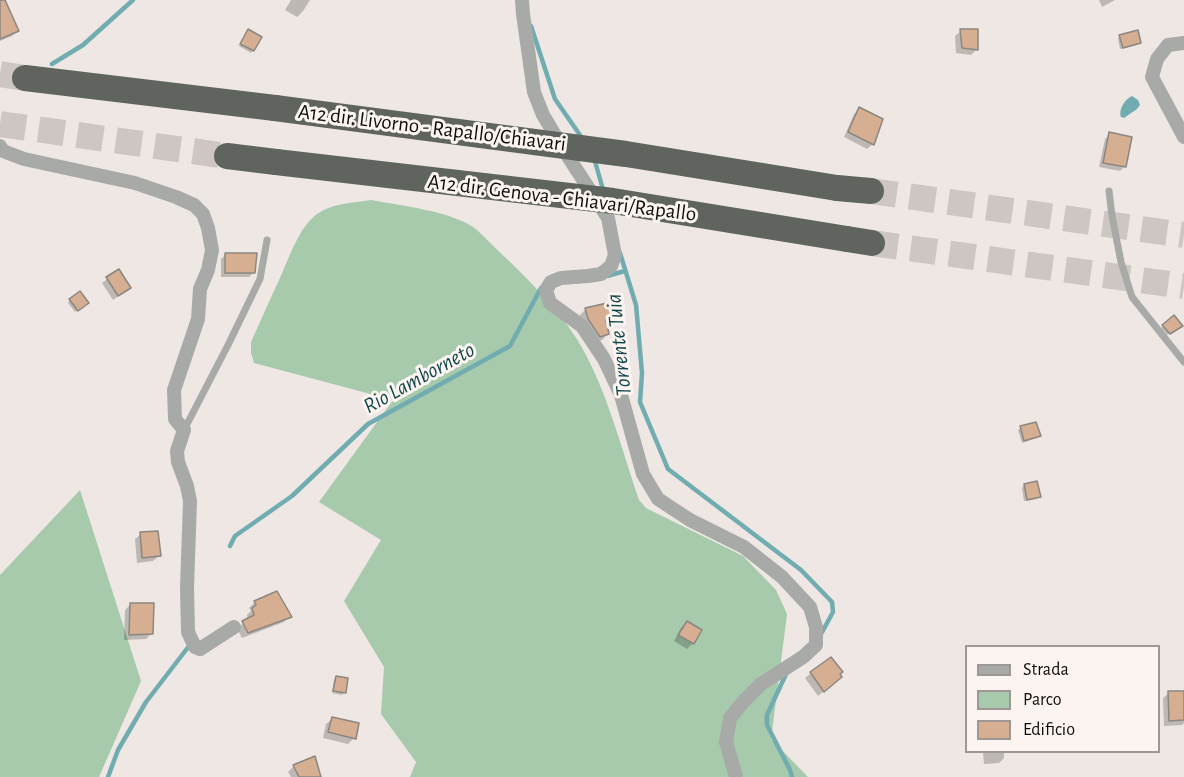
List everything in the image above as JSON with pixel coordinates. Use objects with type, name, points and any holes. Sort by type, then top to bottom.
[{"type":"highway","name":"A12 dir. Livorno - Rapallo/Chiavari","points":[[25,78],[626,154],[871,192]]},
{"type":"highway","name":"A12 dir. Genova - Chiavari/Rapallo","points":[[227,156],[614,201],[859,241]]},
{"type":"street","points":[[522,0],[522,14],[534,92],[543,115],[608,218],[615,255],[611,266],[601,274],[561,278],[551,282],[546,290],[550,303],[582,326],[604,359],[621,395],[643,474],[658,500],[690,520],[744,548],[782,577],[810,607],[816,627],[816,645],[803,657],[761,684],[730,718],[726,742],[736,777]]},
{"type":"street","points":[[1184,43],[1168,45],[1157,59],[1152,77],[1184,137]]},
{"type":"street","points":[[0,146],[3,151],[24,159],[146,186],[176,197],[194,206],[203,214],[212,250],[208,270],[200,289],[198,319],[174,390],[174,419],[184,430],[177,451],[178,462],[190,501],[188,632],[195,647],[200,649],[234,627]]},
{"type":"lane","points":[[1109,190],[1121,262],[1132,297],[1184,362]]},
{"type":"lane","points":[[184,430],[260,279],[267,240]]},
{"type":"green space","points":[[371,200],[455,218],[477,230],[519,270],[559,314],[590,363],[606,401],[639,500],[646,508],[743,556],[776,590],[787,614],[771,739],[808,777],[410,777],[416,762],[381,714],[384,667],[344,601],[381,540],[319,502],[393,400],[254,363],[251,353],[251,342],[295,243],[305,227],[323,210]]},
{"type":"green space","points":[[80,490],[141,681],[99,777],[0,777],[0,575]]},
{"type":"water","points":[[1132,96],[1138,100],[1140,105],[1124,118],[1121,117],[1120,111],[1123,105]]},
{"type":"building","points":[[0,0],[5,0],[19,31],[0,39]]},
{"type":"building","points":[[248,29],[262,37],[254,51],[240,44]]},
{"type":"building","points":[[960,29],[978,29],[978,50],[962,48]]},
{"type":"building","points":[[1138,30],[1141,43],[1123,48],[1119,35]]},
{"type":"building","points":[[859,107],[883,119],[874,145],[848,132]]},
{"type":"building","points":[[1109,132],[1132,137],[1126,167],[1103,163]]},
{"type":"building","points":[[225,253],[257,253],[255,273],[225,273]]},
{"type":"building","points":[[119,269],[131,288],[118,296],[106,277]]},
{"type":"building","points":[[80,291],[89,303],[78,311],[69,299]]},
{"type":"building","points":[[616,301],[620,316],[606,320],[609,334],[600,337],[588,319],[585,308]]},
{"type":"building","points":[[1174,315],[1183,326],[1170,334],[1162,325]]},
{"type":"building","points":[[1036,422],[1041,436],[1024,441],[1020,426]]},
{"type":"building","points":[[1037,481],[1041,497],[1027,500],[1024,484]]},
{"type":"building","points":[[158,531],[161,556],[142,558],[140,532]]},
{"type":"building","points":[[277,591],[292,617],[248,633],[242,621],[254,615],[252,608],[256,605],[254,601]]},
{"type":"building","points":[[130,603],[154,603],[153,634],[129,635]]},
{"type":"building","points":[[687,621],[702,630],[694,644],[678,635]]},
{"type":"building","points":[[831,657],[843,672],[840,674],[842,677],[824,692],[810,672]]},
{"type":"building","points":[[336,676],[348,678],[346,693],[333,691]]},
{"type":"building","points":[[1168,691],[1184,691],[1184,720],[1169,721]]},
{"type":"building","points":[[332,717],[359,723],[356,739],[328,732]]},
{"type":"building","points":[[315,756],[321,777],[299,777],[293,765]]},
{"type":"waterway","points":[[52,64],[83,45],[133,0]]},
{"type":"waterway","name":"Torrente Tuia","points":[[531,26],[555,99],[582,138]]},
{"type":"waterway","name":"Torrente Tuia","points":[[594,158],[604,193]]},
{"type":"waterway","name":"Torrente Tuia","points":[[620,253],[636,305],[642,373],[640,402],[668,469],[801,570],[832,602],[833,612],[821,634]]},
{"type":"waterway","name":"Rio Lamborneto","points":[[607,276],[625,271]]},
{"type":"waterway","name":"Rio Lamborneto","points":[[230,546],[235,536],[292,496],[368,424],[510,346],[541,288]]},
{"type":"waterway","name":"Rio Lamborneto","points":[[108,777],[118,750],[146,702],[189,646]]},
{"type":"waterway","name":"Torrente Tuia","points":[[787,672],[767,715],[767,725],[792,777]]},
{"type":"tunnel","points":[[0,74],[25,78]]},
{"type":"tunnel","points":[[0,124],[227,156]]},
{"type":"tunnel","points":[[871,191],[1184,235]]},
{"type":"tunnel","points":[[872,243],[1184,286]]}]
